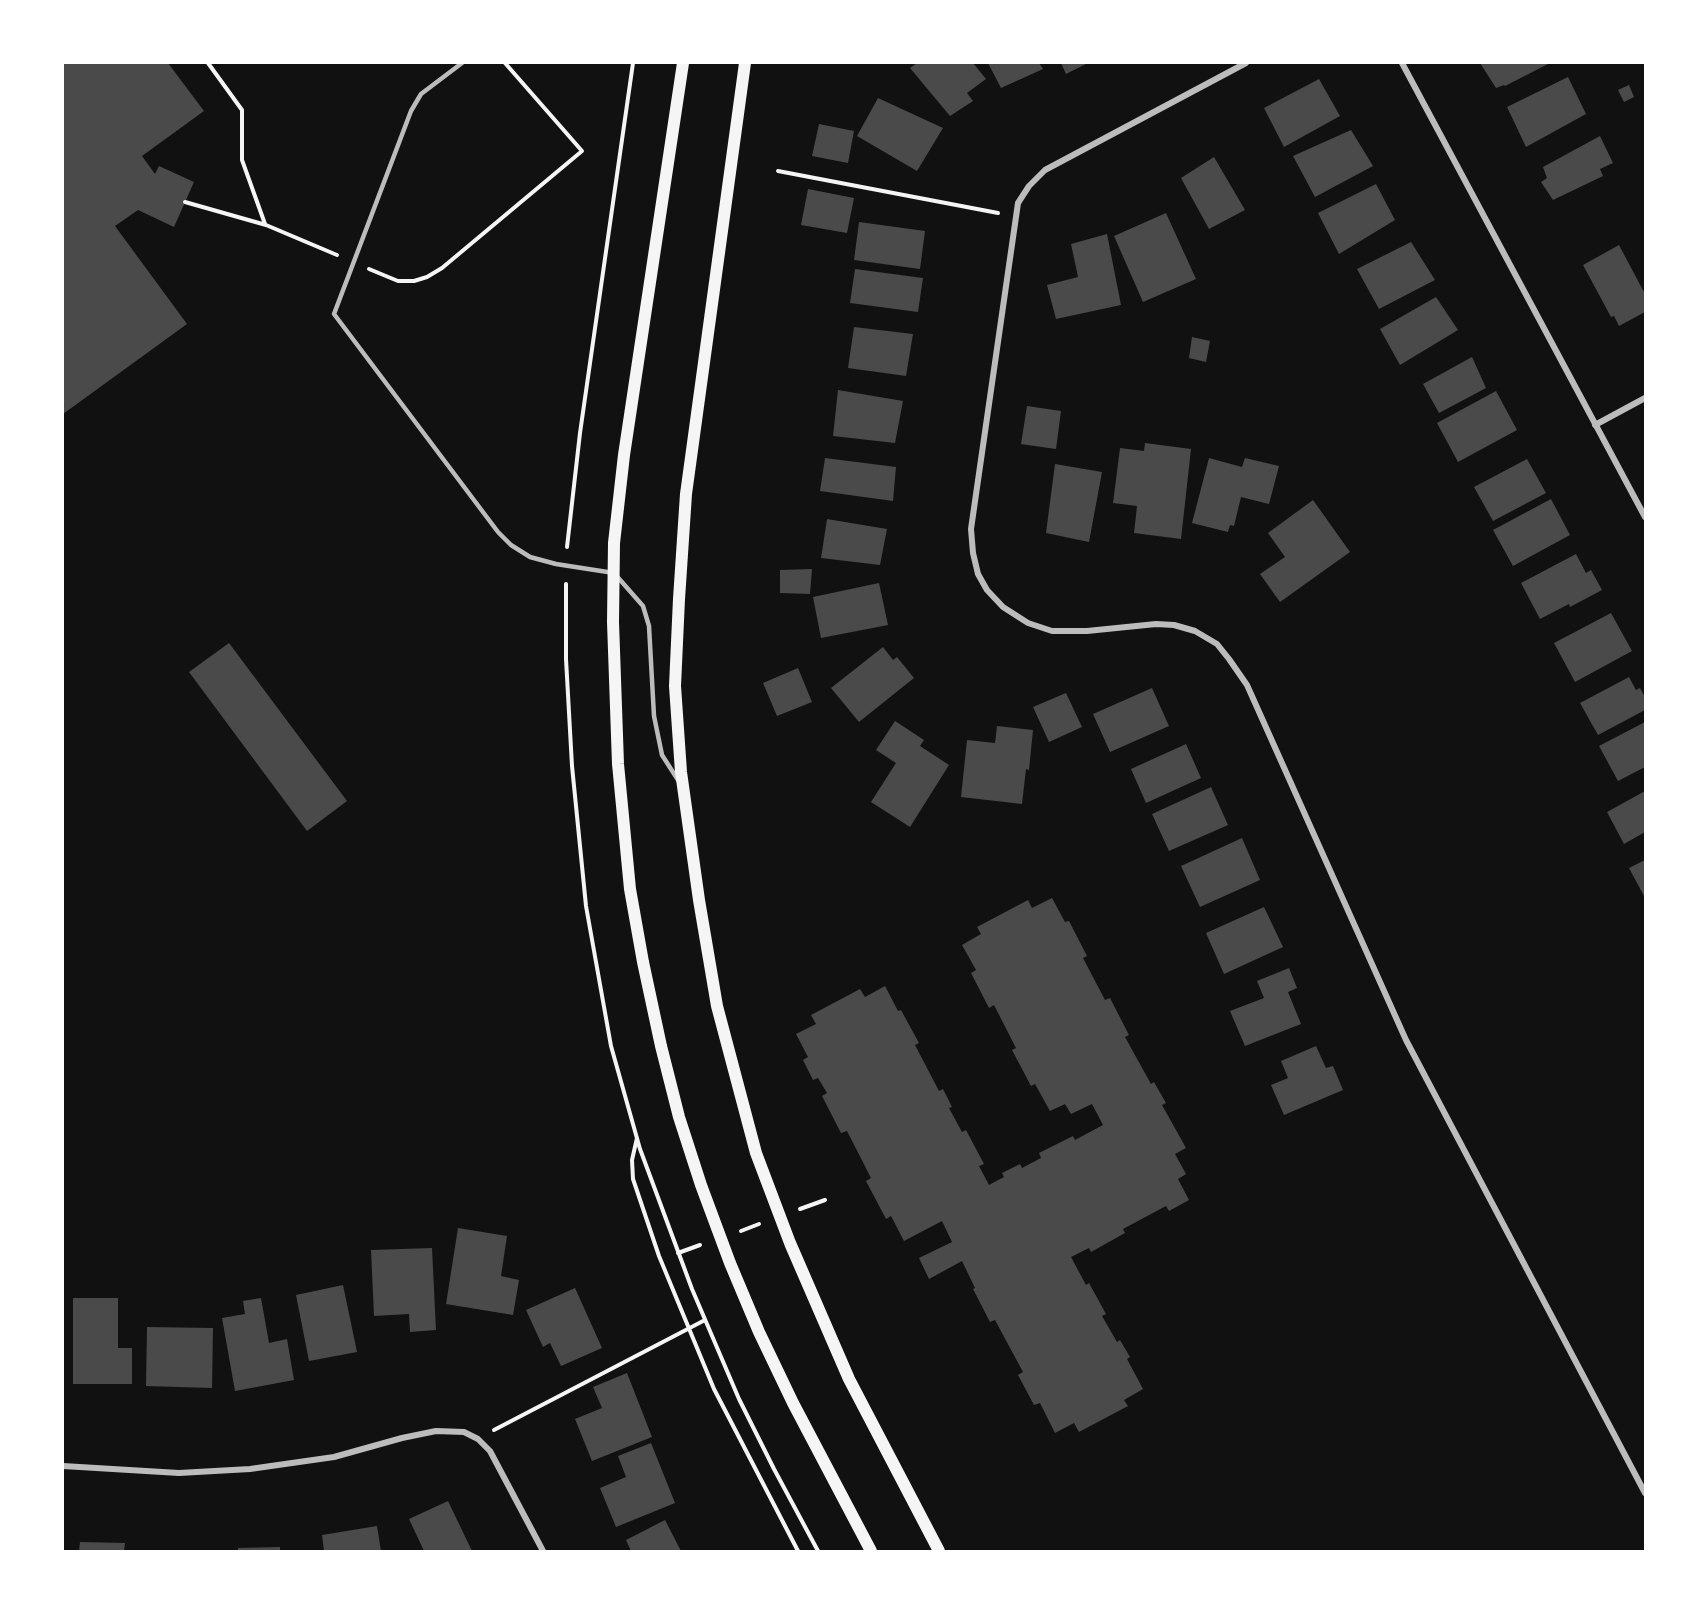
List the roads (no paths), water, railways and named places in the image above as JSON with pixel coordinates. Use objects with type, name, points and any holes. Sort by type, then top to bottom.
[{"type":"main road","points":[[683,63],[624,455],[614,543],[614,675],[617,753],[630,889],[663,1057],[679,1117],[721,1238],[759,1332],[793,1403],[871,1551]]},
{"type":"main road","points":[[745,63],[686,494],[675,686],[683,788],[717,1006],[756,1153],[780,1217],[849,1379],[939,1551]]},
{"type":"street","points":[[1246,63],[1045,170],[1029,186],[1018,203],[971,529],[978,574],[987,590],[1003,608],[1028,623],[1052,632],[1156,624],[1174,625],[1195,632],[1217,644],[1229,659],[1247,685],[1406,1040],[1645,1493]]},
{"type":"street","points":[[1402,63],[1645,517]]},
{"type":"street","points":[[1595,425],[1645,398]]},
{"type":"street","points":[[63,1466],[179,1473],[250,1470],[334,1457],[436,1431],[464,1432],[478,1438],[490,1451],[543,1551]]},
{"type":"lane","points":[[462,63],[421,94],[411,111],[334,314],[498,532],[530,557],[556,564],[614,573],[643,606],[649,626],[654,716],[662,755],[683,788]]}]
